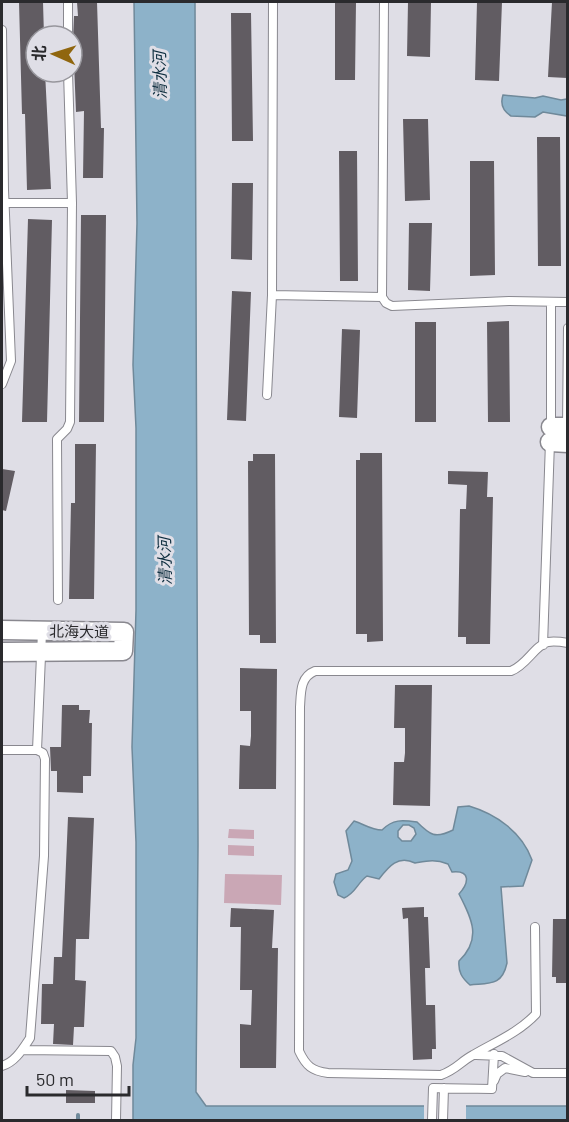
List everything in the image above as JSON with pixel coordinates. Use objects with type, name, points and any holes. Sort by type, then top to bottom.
[{"type":"street","name":"北海大道","points":[[2,630],[124,632],[123,651],[2,652]]},
{"type":"lane","points":[[68,2],[68,24]]},
{"type":"lane","points":[[267,395],[272,295],[273,2]]},
{"type":"lane","points":[[384,2],[382,297],[392,306],[509,301],[567,302]]},
{"type":"lane","points":[[2,30],[4,203],[11,362],[2,384]]},
{"type":"lane","points":[[58,600],[57,439],[67,429],[70,422],[72,203],[68,84]]},
{"type":"lane","points":[[4,203],[72,203]]},
{"type":"lane","points":[[272,295],[382,297]]},
{"type":"lane","points":[[551,302],[551,348],[559,435]]},
{"type":"lane","points":[[543,645],[567,328]]},
{"type":"lane","points":[[551,348],[567,348]]},
{"type":"lane","points":[[37,750],[43,630]]},
{"type":"lane","points":[[535,927],[536,1014],[526,1025],[471,1056],[455,1069],[441,1075],[328,1073],[314,1071],[304,1062],[299,1051],[302,685],[308,674],[315,671],[511,671],[520,668],[538,648],[548,642],[567,643]]},
{"type":"lane","points":[[2,750],[37,750],[43,753],[45,759],[44,856],[30,1038],[9,1064],[2,1066]]},
{"type":"lane","points":[[22,1050],[111,1051],[117,1066],[116,1120]]},
{"type":"lane","points":[[471,1056],[494,1054],[502,1056],[533,1073]]},
{"type":"lane","points":[[492,1089],[494,1054]]},
{"type":"lane","points":[[492,1089],[497,1074],[505,1068],[533,1073],[567,1073]]},
{"type":"lane","points":[[432,1120],[433,1088],[492,1089]]},
{"type":"lane","points":[[443,1120],[444,1089]]},
{"type":"shaded area","points":[[229,829],[254,830],[254,839],[228,838]]},
{"type":"shaded area","points":[[228,845],[254,846],[254,856],[228,855]]},
{"type":"shaded area","points":[[225,874],[282,875],[281,905],[224,903]]},
{"type":"water","name":"清水河","points":[[134,2],[195,2],[198,845],[196,1092],[206,1106],[567,1106],[567,1120],[133,1120],[133,1065],[136,1038],[136,842],[132,747],[136,610],[136,428],[133,365],[137,223]]},
{"type":"water","points":[[503,95],[567,99],[567,116],[543,112],[535,117],[511,116],[503,107]]},
{"type":"water","points":[[469,806],[479,809],[498,819],[522,841],[532,860],[523,886],[501,887],[507,963],[502,976],[489,983],[470,985],[460,972],[459,961],[471,945],[473,937],[471,920],[459,894],[466,882],[463,873],[452,872],[448,864],[439,861],[415,863],[404,860],[390,866],[379,879],[367,876],[344,898],[338,895],[334,882],[336,874],[348,870],[352,861],[346,831],[354,821],[378,830],[398,821],[417,822],[429,833],[437,835],[453,830],[458,807]],"holes":[[[403,825],[414,828],[416,834],[411,841],[402,841],[398,837],[398,831]]]},
{"type":"pier","points":[[424,1103],[466,1103],[466,1120],[424,1120]]},
{"type":"building","points":[[19,2],[43,2],[44,24],[24,24],[24,84],[46,84],[51,189],[27,190],[25,114],[22,114]]},
{"type":"building","points":[[77,2],[97,2],[101,128],[104,128],[103,178],[83,178],[84,111],[76,112],[75,84],[84,84],[84,24],[74,24],[74,16],[78,16]]},
{"type":"building","points":[[335,2],[356,2],[355,80],[335,80]]},
{"type":"building","points":[[408,2],[431,2],[430,57],[407,56]]},
{"type":"building","points":[[477,2],[502,2],[499,81],[475,80]]},
{"type":"building","points":[[552,2],[567,2],[567,78],[548,77]]},
{"type":"building","points":[[231,13],[251,13],[253,141],[232,141]]},
{"type":"building","points":[[403,119],[428,119],[430,200],[405,201]]},
{"type":"building","points":[[537,137],[560,137],[561,266],[538,266]]},
{"type":"building","points":[[339,151],[357,151],[358,281],[340,281]]},
{"type":"building","points":[[470,161],[494,161],[495,275],[470,276]]},
{"type":"building","points":[[232,183],[253,183],[252,260],[231,259]]},
{"type":"building","points":[[81,215],[106,215],[104,422],[79,422]]},
{"type":"building","points":[[28,219],[52,220],[47,422],[22,422]]},
{"type":"building","points":[[409,223],[432,223],[430,291],[408,290]]},
{"type":"building","points":[[232,291],[251,292],[246,421],[227,420]]},
{"type":"building","points":[[509,321],[510,422],[488,422],[487,322]]},
{"type":"building","points":[[415,322],[436,322],[436,422],[415,422]]},
{"type":"building","points":[[342,329],[360,330],[357,418],[339,417]]},
{"type":"building","points":[[75,444],[96,444],[94,599],[69,599],[71,503],[75,503]]},
{"type":"building","points":[[360,453],[382,453],[383,641],[367,642],[367,634],[356,634],[356,460],[360,460]]},
{"type":"building","points":[[253,454],[275,454],[276,643],[260,643],[260,635],[249,635],[248,461],[253,461]]},
{"type":"building","points":[[2,469],[15,471],[6,511],[2,510]]},
{"type":"building","points":[[448,471],[488,472],[487,497],[493,497],[490,644],[466,644],[466,637],[458,637],[460,509],[466,509],[467,485],[448,484]]},
{"type":"building","points":[[240,668],[277,669],[276,789],[239,789],[240,745],[250,746],[251,736],[251,711],[240,711]]},
{"type":"building","points":[[395,685],[432,685],[430,806],[393,805],[394,762],[404,762],[405,753],[405,728],[394,728]]},
{"type":"building","points":[[62,705],[79,705],[79,710],[90,710],[89,723],[92,723],[91,776],[83,776],[83,793],[57,792],[57,771],[51,771],[50,747],[61,747]]},
{"type":"building","points":[[68,817],[94,818],[89,939],[76,939],[75,980],[86,981],[84,1027],[74,1027],[73,1045],[53,1044],[54,1024],[41,1024],[42,984],[53,984],[54,957],[62,957]]},
{"type":"building","points":[[424,907],[424,917],[428,917],[430,968],[425,968],[426,1005],[435,1005],[436,1049],[432,1049],[432,1059],[413,1060],[408,918],[403,919],[402,908]]},
{"type":"building","points":[[231,908],[274,910],[272,948],[278,948],[276,1068],[240,1068],[240,1024],[251,1025],[252,990],[240,990],[241,927],[230,927]]},
{"type":"building","points":[[553,919],[567,919],[567,983],[556,983],[556,977],[552,977]]},
{"type":"building","points":[[66,1090],[95,1091],[95,1103],[66,1103]]},
{"type":"waterway","points":[[78,1115],[78,1120]]}]
